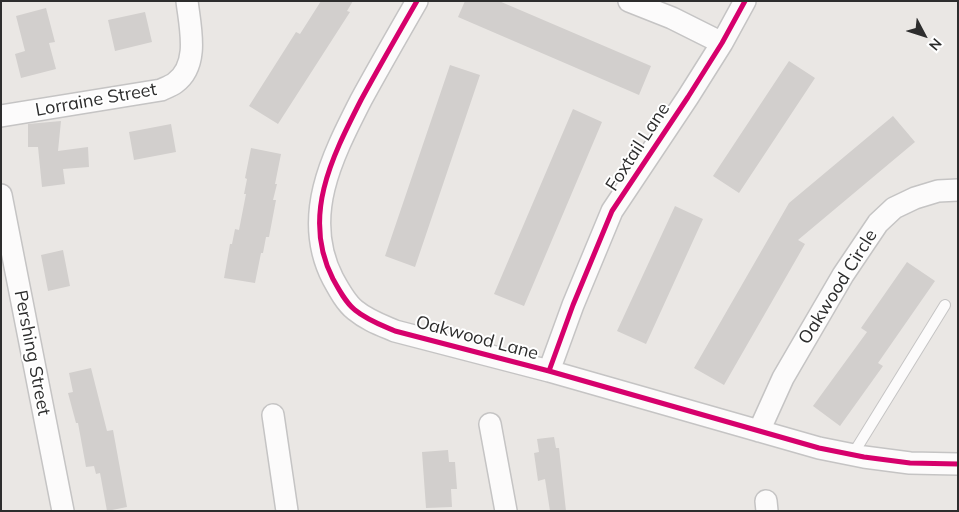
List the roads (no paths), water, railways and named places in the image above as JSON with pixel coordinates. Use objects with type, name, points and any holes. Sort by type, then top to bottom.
[{"type":"street","name":"Lorraine Street","points":[[1,116],[160,90],[175,83],[186,71],[190,56],[191,40],[187,1]]},
{"type":"street","name":"Oakwood Lane","points":[[417,1],[344,134],[326,178],[320,202],[319,226],[321,249],[339,292],[354,310],[374,322],[396,331],[549,371],[819,448],[910,463],[958,464]]},
{"type":"street","points":[[629,1],[672,18],[722,43]]},
{"type":"street","name":"Foxtail Lane","points":[[549,371],[573,305],[612,211],[722,43],[745,1]]},
{"type":"street","name":"Oakwood Circle","points":[[759,432],[783,378],[843,275],[878,223],[894,208],[915,198],[938,191],[958,190]]},
{"type":"street","name":"Pershing Street","points":[[1,195],[63,511]]},
{"type":"street","points":[[272,415],[287,511]]},
{"type":"street","points":[[490,424],[506,511]]},
{"type":"lane","points":[[853,454],[945,305]]}]
